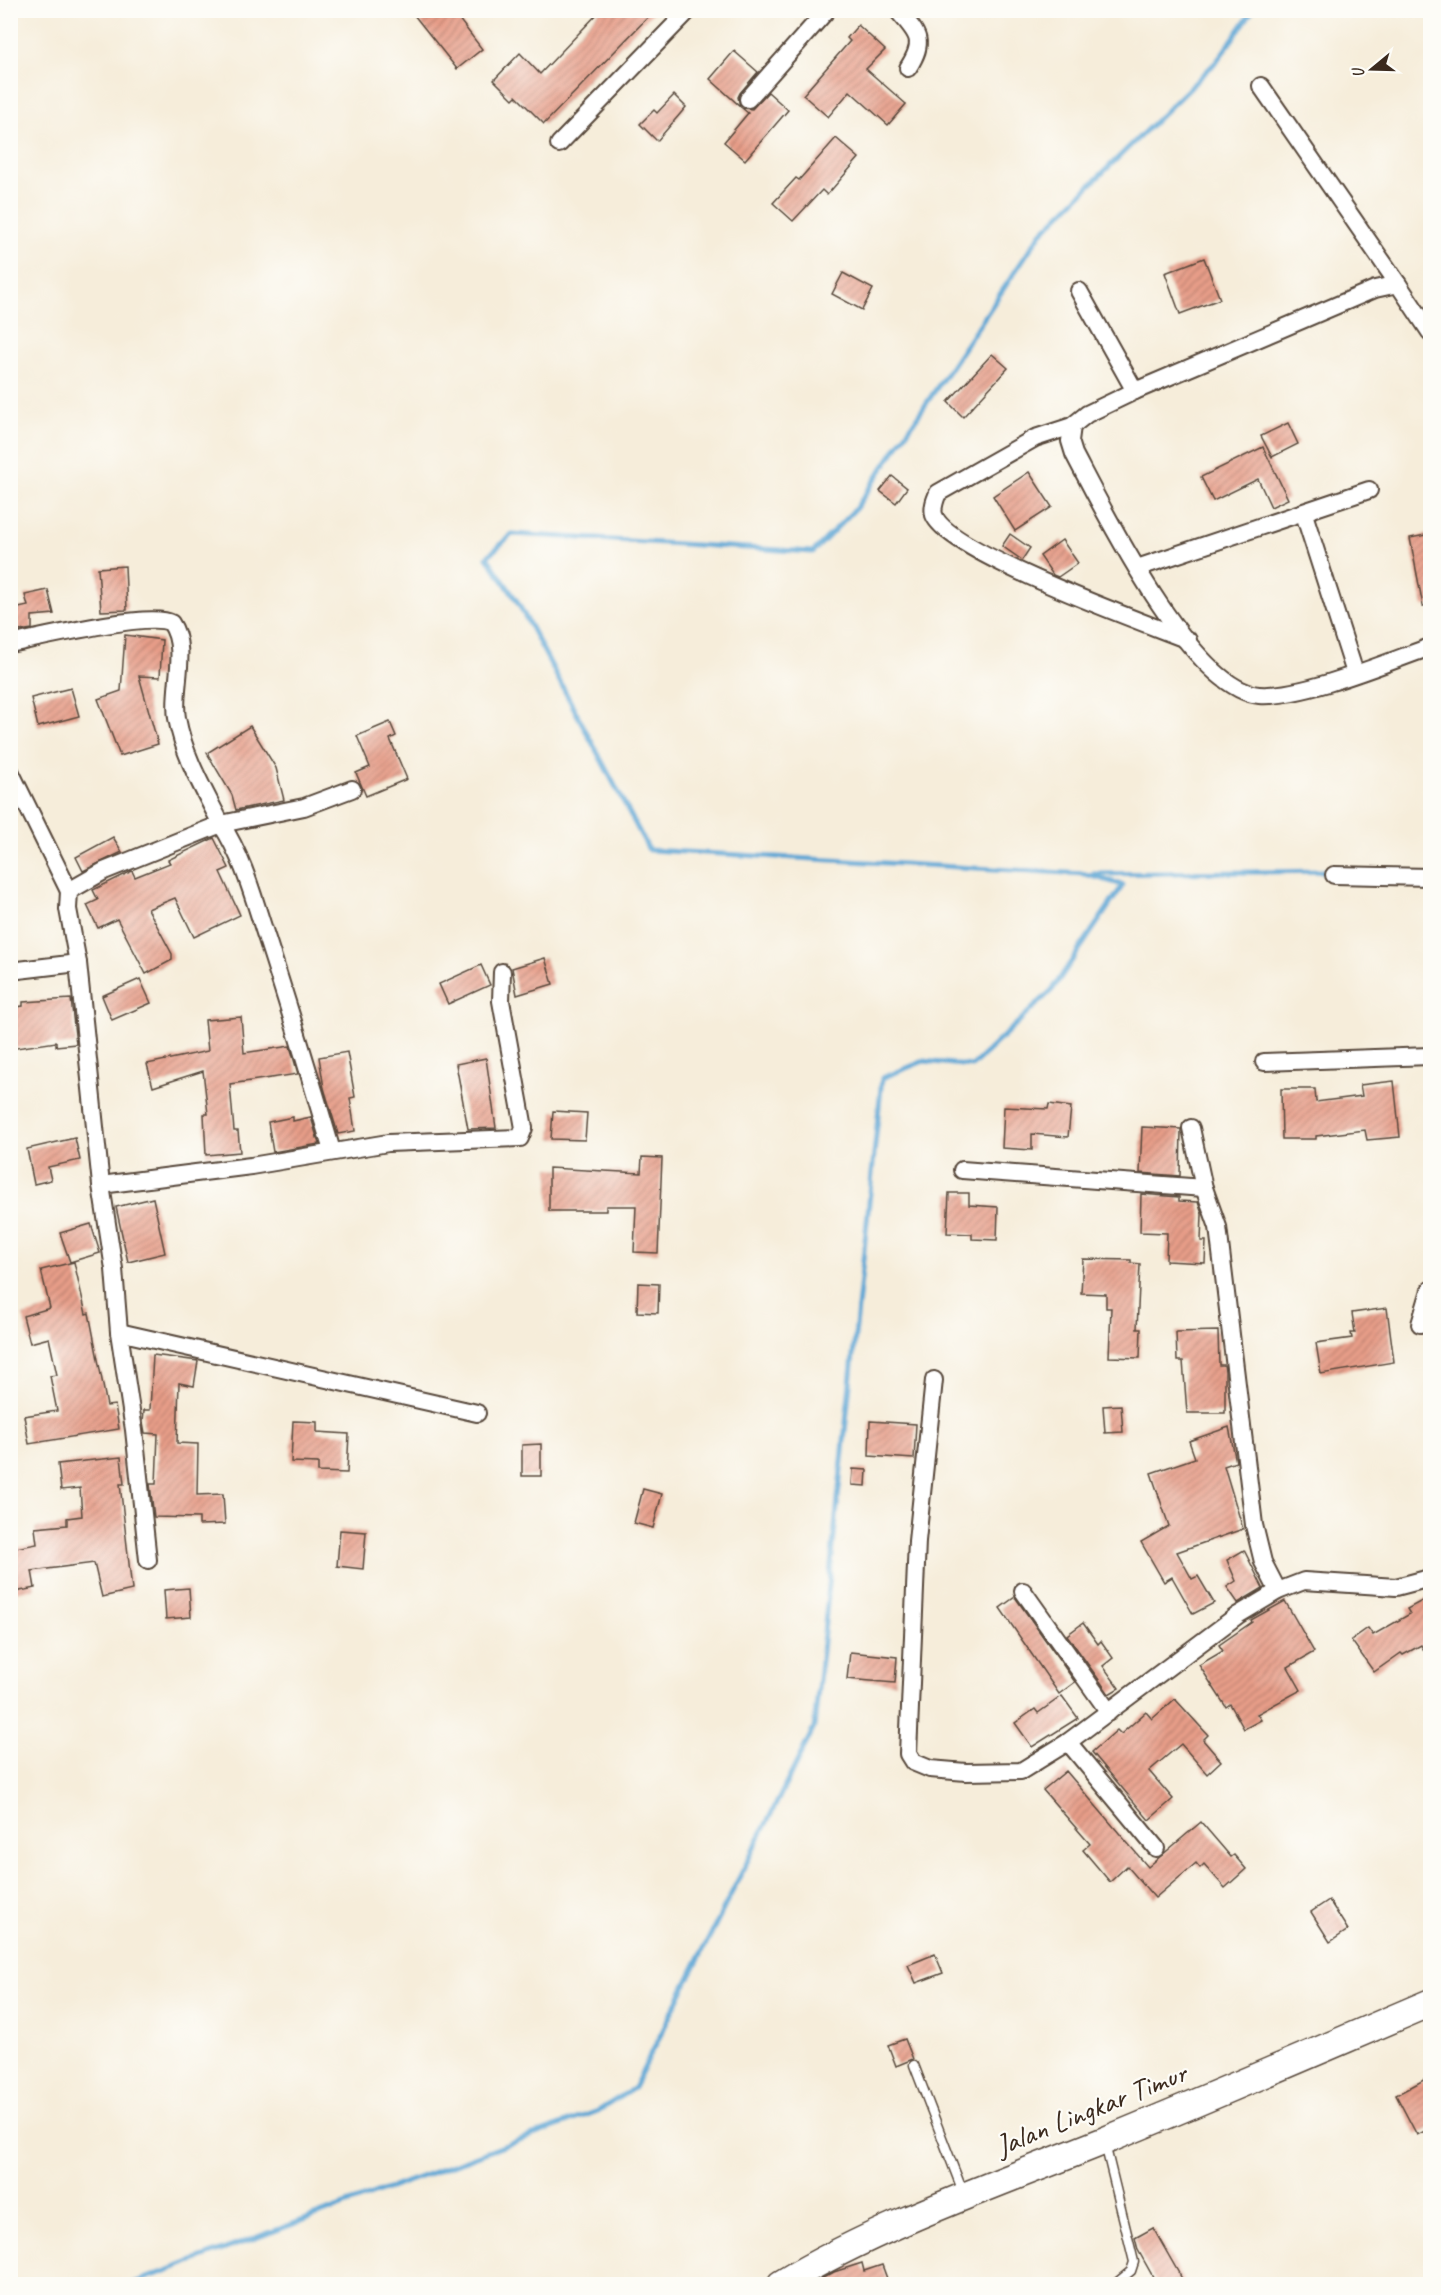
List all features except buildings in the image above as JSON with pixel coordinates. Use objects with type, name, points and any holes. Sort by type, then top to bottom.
[{"type":"highway","name":"Jalan Lingkar Timur","points":[[781,2284],[860,2240],[964,2195],[1105,2140],[1431,2002]]},
{"type":"street","points":[[559,144],[689,10]]},
{"type":"street","points":[[748,99],[827,10]]},
{"type":"street","points":[[897,10],[914,29],[918,39],[920,50],[908,68]]},
{"type":"street","points":[[1262,87],[1431,332]]},
{"type":"street","points":[[1188,640],[991,560],[940,525],[934,515],[933,504],[938,493],[1035,438],[1072,426],[1087,414],[1135,391],[1375,289],[1398,284]]},
{"type":"street","points":[[1079,291],[1135,391]]},
{"type":"street","points":[[1072,426],[1070,441],[1074,454],[1137,568],[1167,614],[1188,640],[1214,671],[1238,689],[1259,694],[1293,691],[1431,647]]},
{"type":"street","points":[[1137,568],[1304,514],[1369,490]]},
{"type":"street","points":[[1304,514],[1355,673]]},
{"type":"street","points":[[10,644],[125,622],[161,620],[171,623],[177,634],[176,715],[183,746],[221,824],[234,844],[302,1047],[332,1151]]},
{"type":"street","points":[[10,771],[69,891],[68,909],[78,963],[101,1185],[114,1269],[119,1332],[134,1430],[148,1560]]},
{"type":"street","points":[[69,891],[104,871],[221,824],[304,807],[351,789]]},
{"type":"street","points":[[1334,875],[1431,877]]},
{"type":"street","points":[[10,971],[78,963]]},
{"type":"street","points":[[101,1185],[251,1166],[388,1143],[520,1138],[524,1135],[501,1001],[502,972]]},
{"type":"street","points":[[1264,1062],[1431,1056]]},
{"type":"street","points":[[1191,1128],[1204,1188],[1218,1227],[1254,1526],[1263,1562],[1278,1591]]},
{"type":"street","points":[[962,1170],[1204,1188]]},
{"type":"street","points":[[1420,1324],[1431,1290]]},
{"type":"street","points":[[119,1332],[477,1413]]},
{"type":"street","points":[[934,1380],[918,1541],[908,1754],[913,1762],[930,1768],[1004,1773],[1021,1771],[1068,1742],[1238,1615],[1278,1591],[1304,1581],[1396,1587],[1431,1578]]},
{"type":"street","points":[[1023,1592],[1109,1712]]},
{"type":"street","points":[[1068,1742],[1156,1848]]},
{"type":"lane","points":[[914,2065],[964,2195]]},
{"type":"lane","points":[[1105,2140],[1134,2262],[1131,2271],[1115,2284]]},
{"type":"waterway","points":[[131,2284],[598,2111],[634,2088],[814,1728],[882,1078],[924,1061],[972,1066],[1052,990],[1123,885],[1085,874],[649,850],[517,601],[487,557],[512,534],[813,552],[856,508],[1041,233],[1217,61],[1253,10]]},
{"type":"waterway","points":[[1093,874],[1333,871]]}]
